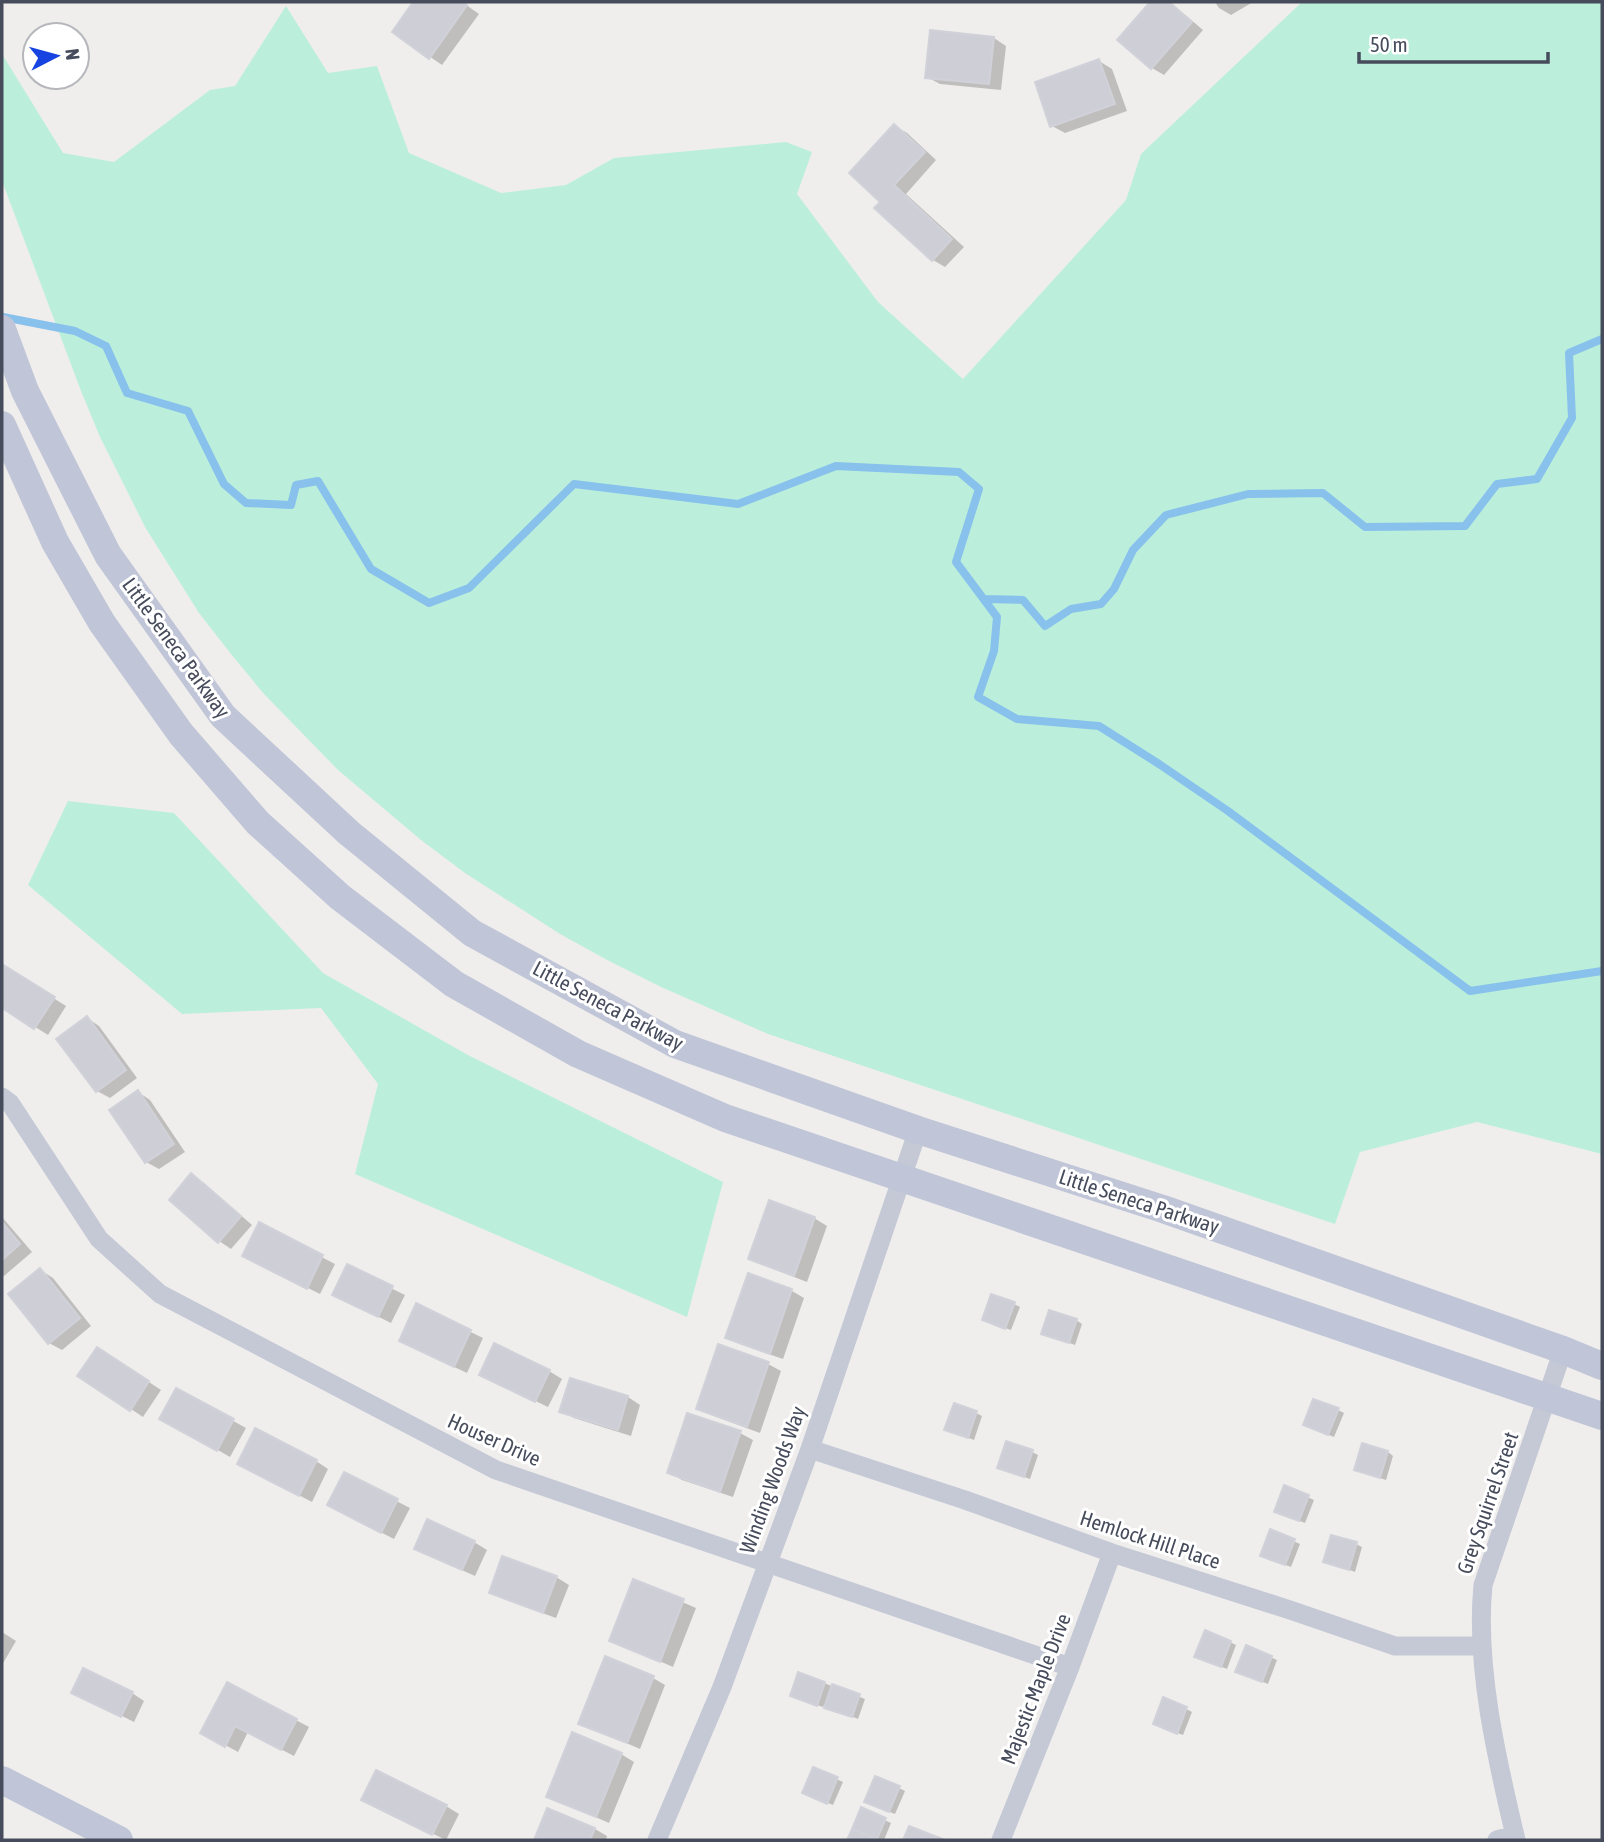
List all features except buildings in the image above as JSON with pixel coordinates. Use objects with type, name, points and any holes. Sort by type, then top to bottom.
[{"type":"main road","name":"Little Seneca Parkway","points":[[2,329],[25,391],[108,555],[223,716],[349,833],[472,933],[675,1044],[918,1130],[1163,1209],[1563,1349],[1602,1366]]},
{"type":"main road","name":"Little Seneca Parkway","points":[[2,425],[55,541],[102,623],[181,734],[258,823],[340,897],[454,984],[578,1054],[725,1118],[1602,1416]]},
{"type":"main road","points":[[2,1780],[119,1840]]},
{"type":"street","name":"Houser Drive","points":[[2,1097],[10,1103],[99,1239],[160,1294],[496,1470],[1070,1667]]},
{"type":"street","name":"Winding Woods Way","points":[[657,1840],[722,1686],[810,1449],[918,1130]]},
{"type":"street","name":"Grey Squirrel Street","points":[[1509,1839],[1480,1646],[1483,1585],[1563,1349]]},
{"type":"street","name":"Hemlock Hill Place","points":[[810,1449],[965,1500],[1112,1553],[1395,1646],[1480,1646]]},
{"type":"street","name":"Majestic Maple Drive","points":[[1001,1840],[1112,1553]]},
{"type":"green space","points":[[1302,2],[1602,2],[1602,1154],[1477,1122],[1360,1152],[1335,1224],[768,1034],[609,961],[560,934],[465,873],[338,770],[264,694],[199,613],[145,527],[100,437],[2,181],[2,54],[21,85],[21,91],[25,91],[63,153],[114,162],[210,90],[235,86],[286,6],[328,73],[377,66],[409,153],[501,193],[566,185],[614,158],[786,142],[812,152],[797,194],[878,302],[963,379],[1126,200],[1141,154]]},
{"type":"green space","points":[[68,801],[174,813],[323,973],[468,1055],[723,1182],[687,1317],[355,1174],[378,1084],[321,1008],[182,1014],[28,885]]},
{"type":"waterway","points":[[3,317],[75,331],[106,346],[127,393],[188,411],[224,484],[246,503],[291,505],[296,485],[318,481],[371,569],[429,603],[469,588],[574,484],[738,504],[836,466],[959,472],[979,489],[956,562],[997,617],[994,651],[978,697],[1017,719],[1099,726],[1228,811],[1470,991],[1602,971]]},
{"type":"waterway","points":[[984,599],[1023,600],[1045,626],[1071,609],[1101,604],[1114,589],[1133,550],[1166,515],[1248,494],[1323,493],[1365,527],[1465,526],[1497,484],[1537,479],[1572,418],[1569,353],[1602,339]]}]
